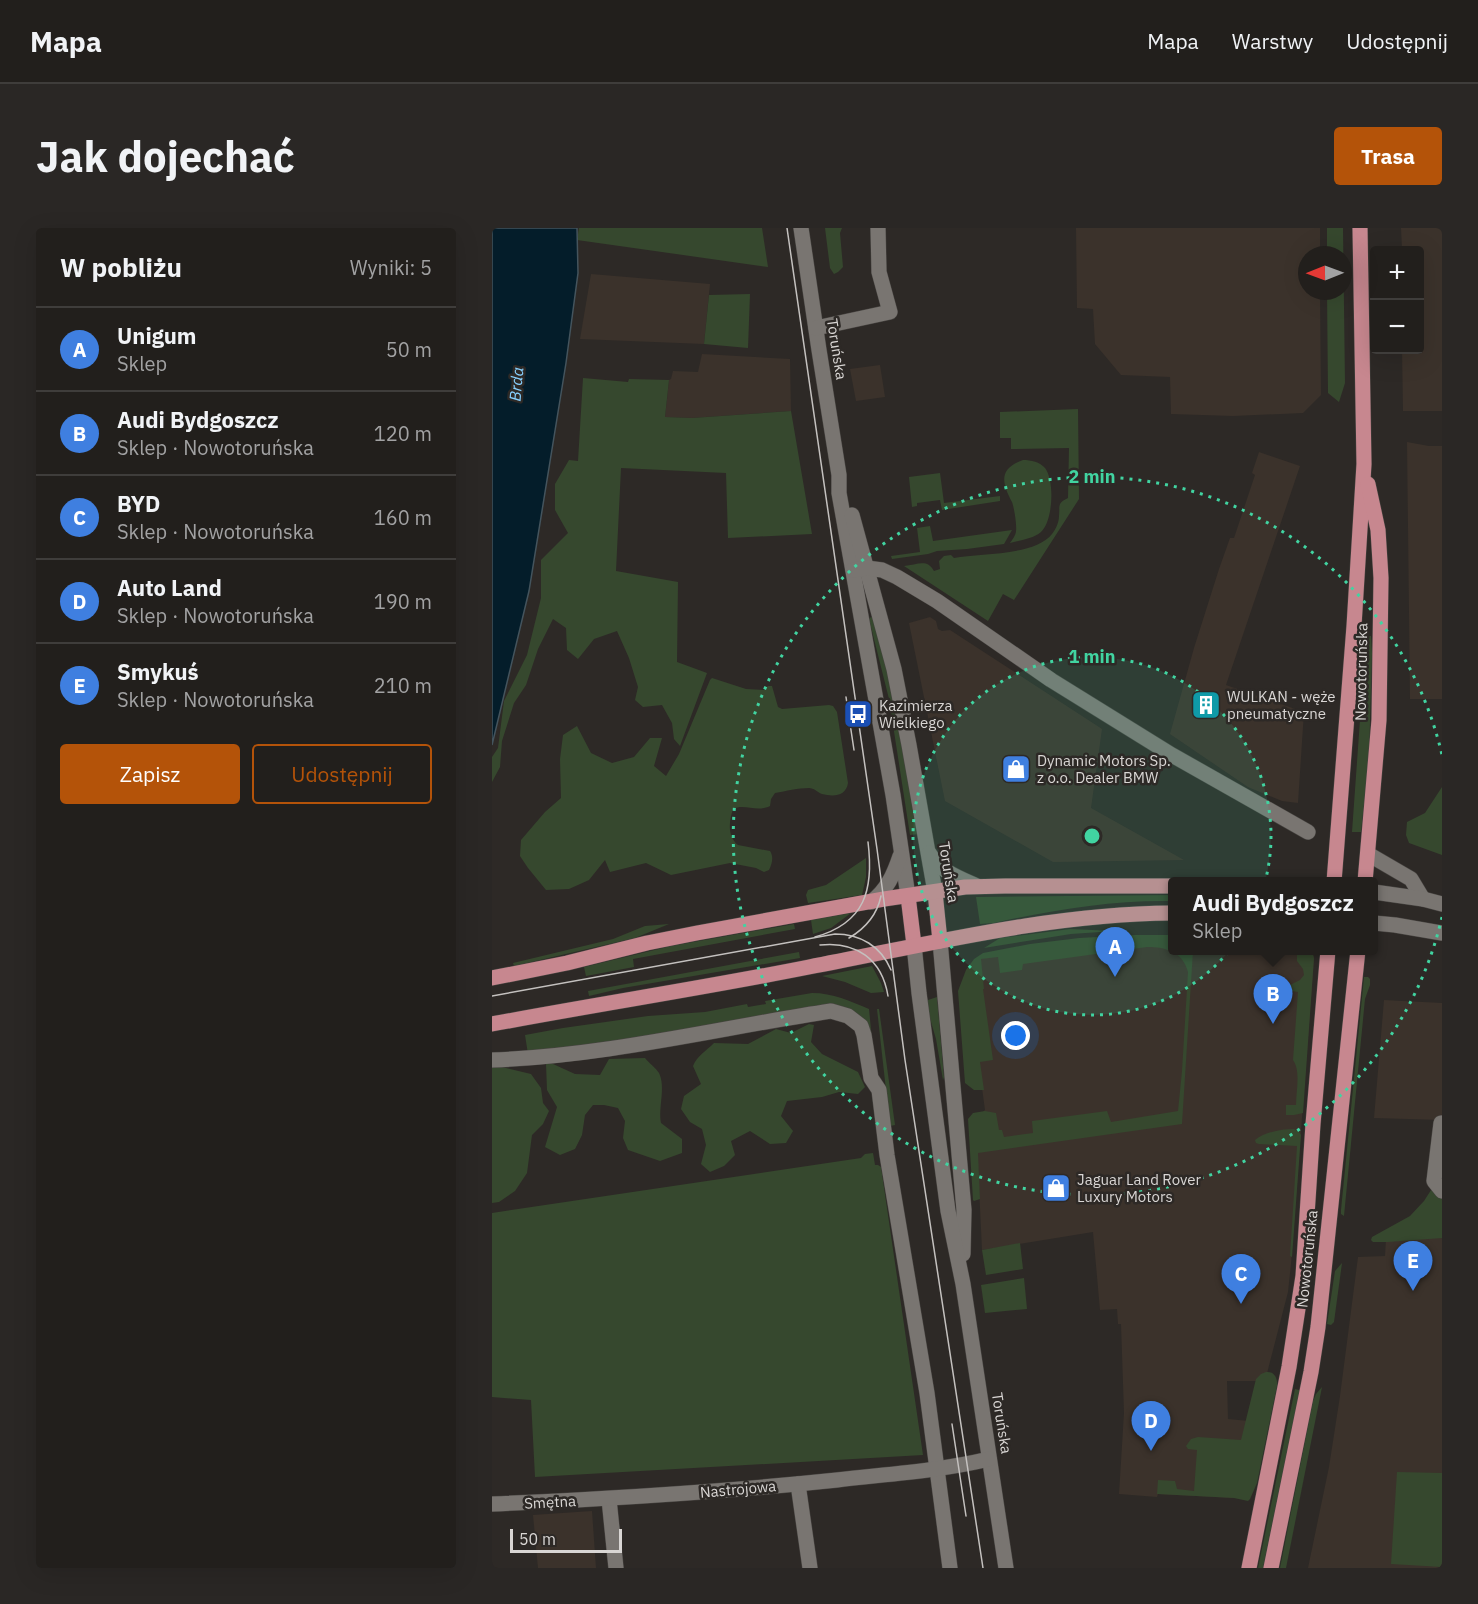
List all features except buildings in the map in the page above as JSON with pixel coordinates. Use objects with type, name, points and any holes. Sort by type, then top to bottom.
[{"type":"main road","name":"Nowotoruńska","points":[[1334,877],[1364,464],[1360,228]]},
{"type":"main road","name":"Nowotoruńska","points":[[1364,464],[1378,530],[1381,578],[1379,720],[1366,877]]},
{"type":"main road","points":[[494,977],[567,963],[647,943],[935,891],[977,886],[1168,886]]},
{"type":"main road","name":"Toruńska","points":[[935,891],[940,941]]},
{"type":"main road","name":"Toruńska","points":[[908,896],[914,945]]},
{"type":"main road","points":[[499,1023],[796,970],[971,935],[1074,919],[1168,913]]},
{"type":"main road","name":"Nowotoruńska","points":[[1250,1568],[1289,1367],[1303,1276],[1328,955]]},
{"type":"main road","name":"Nowotoruńska","points":[[1271,1568],[1318,1328],[1358,955]]},
{"type":"street","name":"Toruńska","points":[[801,228],[839,475],[839,494],[860,569],[894,669],[935,891]]},
{"type":"street","points":[[816,328],[890,312],[879,272],[878,228]]},
{"type":"street","name":"Toruńska","points":[[860,569],[908,896]]},
{"type":"street","points":[[860,569],[882,570],[897,576],[1051,680],[1187,764],[1308,832]]},
{"type":"street","points":[[871,902],[889,883],[901,853]]},
{"type":"street","points":[[929,853],[937,865],[944,870],[977,886]]},
{"type":"street","points":[[1368,854],[1411,879],[1423,899]]},
{"type":"street","points":[[1378,893],[1442,904]]},
{"type":"street","points":[[1378,923],[1442,933]]},
{"type":"street","name":"Toruńska","points":[[940,941],[964,1210],[963,1284]]},
{"type":"street","name":"Toruńska","points":[[914,945],[948,1211],[963,1284],[1006,1568]]},
{"type":"street","points":[[492,1060],[528,1059],[626,1046],[831,1011],[842,1013],[861,1026],[871,1078],[879,1090],[887,1155],[927,1392],[950,1568]]},
{"type":"street","points":[[1441,1124],[1434,1182],[1442,1191]]},
{"type":"street","points":[[937,1470],[989,1459]]},
{"type":"street","name":"Nastrojowa","points":[[609,1499],[937,1470]]},
{"type":"street","points":[[798,1484],[810,1568]]},
{"type":"street","points":[[609,1499],[616,1568]]},
{"type":"street","name":"Smętna","points":[[492,1504],[609,1499]]},
{"type":"shaded area","points":[[1076,228],[1320,228],[1320,246],[1298,246],[1298,300],[1320,300],[1321,395],[1303,413],[1233,416],[1171,414],[1170,377],[1121,375],[1095,344],[1093,309],[1077,308]]},
{"type":"shaded area","points":[[1401,228],[1442,228],[1442,411],[1403,411],[1402,354],[1424,354],[1424,246],[1402,246]]},
{"type":"shaded area","points":[[591,274],[710,284],[704,344],[580,339]]},
{"type":"shaded area","points":[[702,354],[790,359],[791,411],[692,418],[665,417],[669,380],[673,371],[698,372]]},
{"type":"shaded area","points":[[880,365],[885,397],[856,401],[850,369]]},
{"type":"shaded area","points":[[1407,442],[1442,446],[1442,699],[1410,699]]},
{"type":"shaded area","points":[[1259,452],[1300,466],[1226,685],[1304,712],[1298,803],[1282,801],[1248,787],[1170,734],[1219,569],[1230,538],[1234,538],[1255,475],[1252,473]]},
{"type":"shaded area","points":[[930,617],[936,621],[938,629],[950,630],[1102,729],[1091,808],[1184,860],[1053,862],[945,801],[909,623]]},
{"type":"shaded area","points":[[1168,939],[1168,955],[1313,955],[1288,1292],[1265,1381],[1227,1381],[1228,1419],[1249,1421],[1234,1498],[1119,1494],[1124,1413],[1121,1324],[1118,1324],[1117,1309],[1100,1310],[1093,1232],[982,1250],[976,1124],[979,1115],[985,1110],[967,977],[978,957]]},
{"type":"shaded area","points":[[1384,1000],[1442,1003],[1442,1120],[1374,1118]]},
{"type":"shaded area","points":[[1442,1212],[1442,1568],[1308,1568],[1329,1467],[1358,1257],[1385,1256],[1386,1239]]},
{"type":"shaded area","points":[[592,1511],[596,1568],[538,1568],[533,1515]]},
{"type":"green space","points":[[579,228],[762,228],[768,267],[577,240]]},
{"type":"green space","points":[[825,228],[842,228],[840,233],[843,267],[834,274],[830,268]]},
{"type":"green space","points":[[1327,228],[1343,228],[1343,246],[1327,246]]},
{"type":"green space","points":[[750,294],[748,348],[704,344],[709,295]]},
{"type":"green space","points":[[1327,300],[1344,300],[1345,383],[1339,402],[1328,393]]},
{"type":"green space","points":[[583,378],[628,382],[629,379],[669,380],[665,417],[692,418],[791,411],[812,534],[728,538],[726,473],[621,468],[616,571],[678,582],[677,662],[707,673],[680,746],[674,739],[672,723],[662,705],[643,707],[635,700],[638,687],[617,631],[594,639],[578,659],[567,650],[566,628],[553,619],[538,649],[526,685],[514,703],[502,741],[500,767],[492,782],[492,757],[498,748],[504,701],[527,655],[541,598],[541,560],[568,533],[555,510],[555,484],[569,460],[578,461]]},
{"type":"green space","points":[[1078,409],[1079,499],[1014,600],[1003,594],[988,621],[904,566],[925,563],[934,571],[940,569],[939,561],[944,556],[951,555],[954,558],[1020,550],[1044,541],[1052,534],[1058,523],[1060,505],[1068,498],[1069,448],[1011,449],[1011,438],[1000,438],[1000,412]]},
{"type":"green space","points":[[1023,460],[1041,464],[1045,468],[1050,482],[1050,510],[1045,527],[1041,532],[1030,538],[1010,543],[1015,534],[1016,525],[1013,504],[1004,483],[1004,477],[1009,468]]},
{"type":"green space","points":[[940,473],[944,503],[1000,496],[1000,501],[942,510],[940,500],[917,503],[917,506],[912,507],[909,477]]},
{"type":"green space","points":[[930,526],[933,541],[1012,530],[1004,544],[937,551],[892,559],[891,556],[920,552],[917,528]]},
{"type":"green space","points":[[871,617],[894,695],[919,834],[910,835],[889,699],[869,619]]},
{"type":"green space","points":[[1366,636],[1371,636],[1372,653],[1369,757],[1361,832],[1352,832]]},
{"type":"green space","points":[[712,678],[746,689],[764,690],[772,686],[778,707],[782,709],[833,706],[837,712],[848,783],[845,791],[831,795],[822,794],[811,788],[792,790],[775,793],[770,806],[765,808],[737,807],[733,809],[730,828],[734,841],[738,845],[771,853],[771,865],[769,870],[764,872],[756,868],[730,863],[671,875],[646,863],[610,872],[605,860],[589,880],[569,889],[546,890],[520,856],[521,840],[545,812],[561,798],[560,759],[563,735],[577,726],[591,753],[612,763],[634,757],[650,738],[662,738],[654,766],[666,776],[679,754]]},
{"type":"green space","points":[[1442,787],[1442,855],[1409,843],[1406,835],[1407,822],[1425,813]]},
{"type":"green space","points":[[866,858],[866,877],[862,895],[808,903],[806,895],[808,890],[826,885]]},
{"type":"green space","points":[[1168,895],[1168,901],[1127,902],[1082,907],[980,924],[976,897]]},
{"type":"green space","points":[[851,913],[831,928],[813,934],[811,920]]},
{"type":"green space","points":[[669,924],[635,938],[514,966],[513,963],[613,939],[645,926]]},
{"type":"green space","points":[[794,924],[795,929],[633,959],[634,967],[586,976],[584,967],[671,946]]},
{"type":"green space","points":[[1070,929],[1115,931],[1071,934],[984,948],[1000,938]]},
{"type":"green space","points":[[1168,935],[1168,950],[1147,947],[1023,964],[1022,970],[1000,973],[998,957],[981,959],[993,1060],[980,1062],[984,1090],[974,1090],[965,1083],[958,991],[966,970],[974,959],[983,953],[1079,938]]},
{"type":"green space","points":[[799,952],[800,958],[623,988],[589,996],[588,991]]},
{"type":"green space","points":[[1178,955],[1193,955],[1182,1124],[978,1153],[980,1199],[974,1201],[968,1119],[973,1113],[985,1111],[996,1113],[999,1130],[1002,1130],[1004,1137],[1033,1133],[1032,1121],[1107,1111],[1111,1122],[1178,1111],[1188,972]]},
{"type":"green space","points":[[1297,955],[1313,955],[1314,958],[1303,1113],[1286,1115],[1286,1105],[1296,1105],[1297,1075],[1293,1060],[1298,992],[1285,990],[1304,975],[1297,961]]},
{"type":"green space","points":[[872,966],[884,992],[871,993],[845,982],[822,976]]},
{"type":"green space","points":[[1364,977],[1370,979],[1370,985],[1365,999],[1344,1216],[1341,1210]]},
{"type":"green space","points":[[812,993],[834,996],[869,1009],[876,1080],[855,1013],[528,1054],[525,1035],[648,1016],[705,1012],[747,1004],[748,1007],[766,1004],[765,1001]]},
{"type":"green space","points":[[937,997],[943,1080],[936,1039],[925,1001]]},
{"type":"green space","points":[[877,1009],[879,1009],[895,1125],[890,1126]]},
{"type":"green space","points":[[809,1024],[814,1025],[811,1042],[822,1054],[858,1072],[865,1087],[858,1094],[839,1092],[822,1097],[787,1101],[781,1116],[793,1131],[786,1143],[770,1144],[750,1131],[731,1141],[735,1155],[724,1166],[710,1172],[701,1164],[706,1145],[702,1129],[690,1122],[681,1109],[684,1096],[701,1084],[693,1066],[699,1056],[714,1043],[748,1044],[776,1029],[791,1033]]},
{"type":"green space","points":[[645,1058],[658,1071],[661,1079],[661,1123],[682,1139],[682,1153],[660,1161],[628,1150],[623,1138],[625,1121],[618,1108],[604,1105],[593,1105],[585,1115],[582,1135],[575,1149],[560,1155],[545,1147],[557,1107],[547,1090],[546,1064],[553,1064],[575,1074],[600,1075],[609,1059]]},
{"type":"green space","points":[[498,1066],[531,1074],[541,1088],[543,1103],[549,1111],[543,1124],[532,1135],[527,1173],[515,1191],[499,1202],[492,1203],[492,1068]]},
{"type":"green space","points":[[1294,1129],[1301,1135],[1292,1257],[1290,1256],[1297,1146],[1259,1144],[1255,1140],[1273,1132]]},
{"type":"green space","points":[[873,1153],[875,1165],[881,1167],[923,1455],[535,1477],[531,1400],[492,1397],[492,1213],[861,1158],[865,1154]]},
{"type":"green space","points":[[1433,1187],[1442,1199],[1442,1238],[1388,1242],[1371,1240],[1372,1237],[1410,1216]]},
{"type":"green space","points":[[1020,1243],[1023,1269],[986,1275],[982,1250]]},
{"type":"green space","points":[[1342,1263],[1334,1322],[1331,1325],[1327,1324],[1335,1271]]},
{"type":"green space","points":[[1024,1278],[1027,1309],[985,1313],[981,1285]]},
{"type":"green space","points":[[1266,1372],[1275,1376],[1277,1386],[1257,1483],[1250,1499],[1248,1501],[1234,1498],[1157,1494],[1158,1480],[1175,1481],[1177,1489],[1194,1491],[1197,1450],[1188,1449],[1186,1446],[1191,1439],[1198,1437],[1241,1440],[1256,1379]]},
{"type":"green space","points":[[1322,1387],[1286,1568],[1280,1568],[1313,1401]]},
{"type":"green space","points":[[1295,1389],[1299,1390],[1299,1394],[1263,1568],[1258,1568]]},
{"type":"green space","points":[[1397,1472],[1442,1473],[1442,1567],[1391,1564]]},
{"type":"water","name":"Brda","points":[[492,228],[577,228],[578,273],[566,363],[529,591],[492,745]]},
{"type":"tram line","points":[[787,228],[877,849],[905,1060],[983,1568]]},
{"type":"tram line","points":[[846,697],[854,750]]},
{"type":"tram line","points":[[815,937],[845,923],[863,902],[869,875],[868,842]]},
{"type":"tram line","points":[[849,938],[870,920],[881,896]]},
{"type":"tram line","points":[[492,996],[835,934],[853,936],[869,943],[882,954],[891,970]]},
{"type":"tram line","points":[[820,945],[845,946],[865,955],[880,972],[888,996]]},
{"type":"tram line","points":[[952,1424],[966,1516]]},
{"type":"place","name":"WULKAN - węże pneumatyczne","points":[[1206,705]]},
{"type":"place","name":"Kazimierza Wielkiego","points":[[858,714]]},
{"type":"place","name":"Dynamic Motors Sp. z o.o. Dealer BMW","points":[[1016,769]]},
{"type":"place","name":"Unigum","points":[[1115,977]]},
{"type":"place","name":"Audi Bydgoszcz","points":[[1273,1024]]},
{"type":"place","name":"Jaguar Land Rover Luxury Motors","points":[[1056,1188]]},
{"type":"place","name":"Smykuś","points":[[1413,1291]]},
{"type":"place","name":"BYD","points":[[1241,1304]]},
{"type":"place","name":"Auto Land","points":[[1151,1451]]}]
